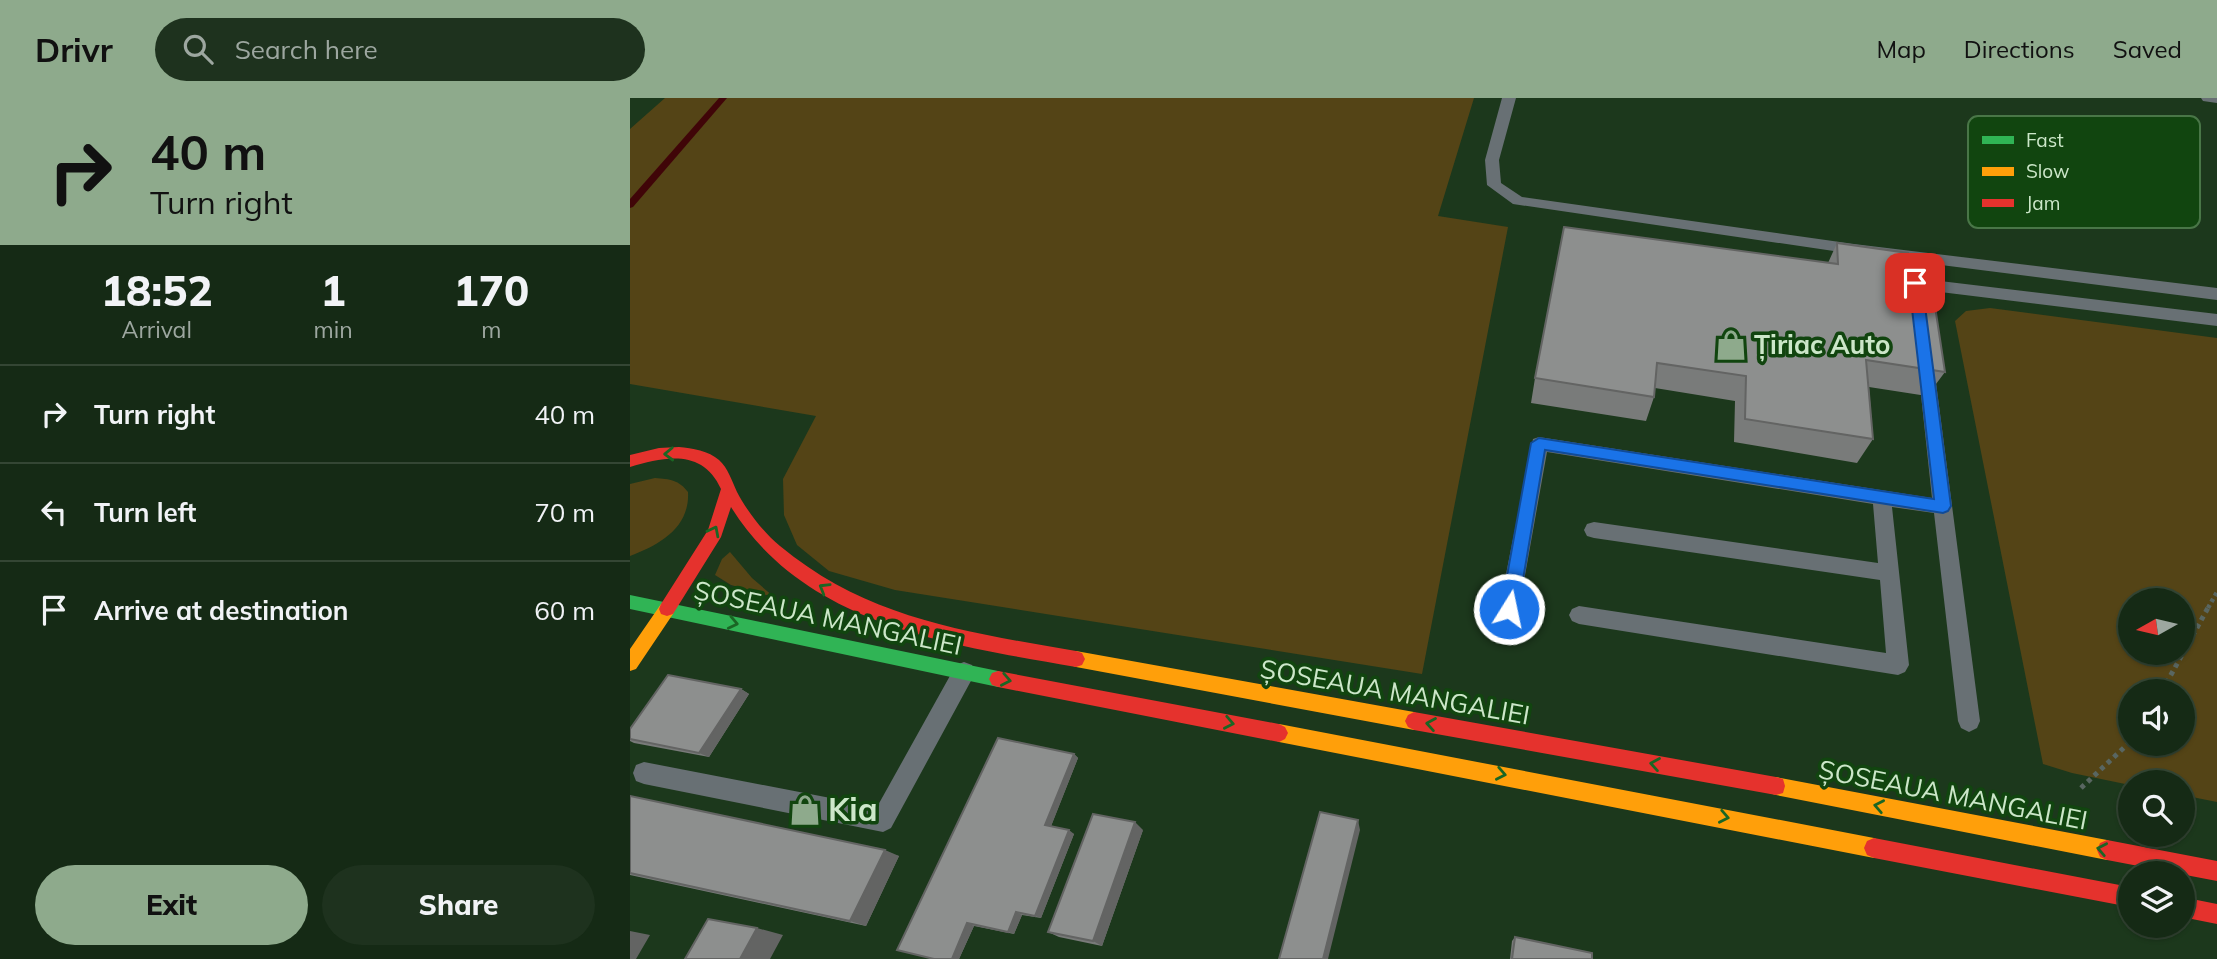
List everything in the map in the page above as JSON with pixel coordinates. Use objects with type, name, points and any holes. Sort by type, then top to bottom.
[{"type":"main road","name":"ȘOSEAUA MANGALIEI","points":[[633,460],[666,452],[692,454],[711,461],[723,473],[728,491],[752,526],[793,567],[822,587],[878,616],[932,633],[1812,793],[2217,871]]},
{"type":"main road","points":[[630,663],[715,532],[728,491]]},
{"type":"main road","name":"ȘOSEAUA MANGALIEI","points":[[630,602],[964,672],[2118,895]]},
{"type":"main road","points":[[2195,910],[2217,914]]},
{"type":"lane","points":[[1509,98],[1492,160],[1494,185],[1518,201],[1854,249],[2217,294]]},
{"type":"lane","points":[[2208,98],[2217,99]]},
{"type":"lane","points":[[1918,306],[1915,283],[2217,320]]},
{"type":"lane","points":[[1923,344],[1969,721]]},
{"type":"lane","points":[[1509,609],[1539,443],[1943,506]]},
{"type":"lane","points":[[1579,615],[1898,666],[1882,497]]},
{"type":"lane","points":[[1594,530],[1890,573]]},
{"type":"lane","points":[[644,773],[883,820],[964,672]]},
{"type":"path","points":[[2169,679],[2217,592]]},
{"type":"path","points":[[2081,788],[2118,753]]},
{"type":"shaded area","points":[[665,98],[1474,98],[1438,216],[1508,227],[1422,674],[895,590],[829,571],[797,545],[784,515],[783,479],[816,416],[630,384],[630,129]]},
{"type":"shaded area","points":[[1990,308],[2217,338],[2217,802],[2195,798],[2195,770],[2118,770],[2118,783],[2043,764],[1955,321],[1966,311]]},
{"type":"shaded area","points":[[655,478],[674,481],[688,492],[684,516],[662,540],[630,556],[630,484]]},
{"type":"shaded area","points":[[730,552],[752,578],[774,597],[731,585],[715,575],[722,559]]},
{"type":"building","name":"Țiriac Auto","points":[[1564,227],[1838,264],[1837,243],[1908,253],[1911,277],[1931,280],[1945,372],[1866,360],[1873,439],[1745,419],[1746,376],[1657,363],[1654,397],[1535,378]]},
{"type":"building","points":[[668,675],[741,689],[699,753],[630,739],[630,729]]},
{"type":"building","points":[[998,738],[1074,754],[1045,825],[1069,830],[1035,916],[1016,912],[1008,932],[967,923],[952,959],[934,959],[897,950]]},
{"type":"building","points":[[630,796],[885,850],[850,921],[630,873]]},
{"type":"building","points":[[1320,812],[1358,820],[1323,959],[1279,959]]},
{"type":"building","points":[[1093,814],[1135,822],[1093,941],[1048,932]]},
{"type":"building","points":[[708,919],[757,928],[740,959],[685,959]]},
{"type":"building","points":[[1515,937],[1592,953],[1592,959],[1512,959]]},
{"type":"waterway","points":[[630,205],[723,98]]},
{"type":"traffic: fast","points":[[630,602],[998,679]]},
{"type":"traffic: slow","points":[[630,663],[667,609]]},
{"type":"traffic: slow","points":[[1076,659],[1414,721]]},
{"type":"traffic: slow","points":[[1279,733],[1874,848]]},
{"type":"traffic: slow","points":[[1776,786],[2107,850]]},
{"type":"traffic: jam","points":[[630,461],[669,453],[689,454],[708,460],[718,468],[748,521],[772,549],[805,576],[877,614],[954,637],[1076,659]]},
{"type":"traffic: jam","points":[[667,609],[715,532],[728,491]]},
{"type":"traffic: jam","points":[[998,679],[1279,733]]},
{"type":"traffic: jam","points":[[1414,721],[1776,786]]},
{"type":"traffic: jam","points":[[1874,848],[2118,895]]},
{"type":"traffic: jam","points":[[2107,850],[2217,871]]},
{"type":"traffic: jam","points":[[2195,910],[2217,914]]},
{"type":"place","name":"Țiriac Auto","points":[[1731,345]]},
{"type":"place","name":"Kia","points":[[805,810]]},
{"type":"route","points":[[1509,609],[1539,443],[1943,506],[1915,283]]}]
